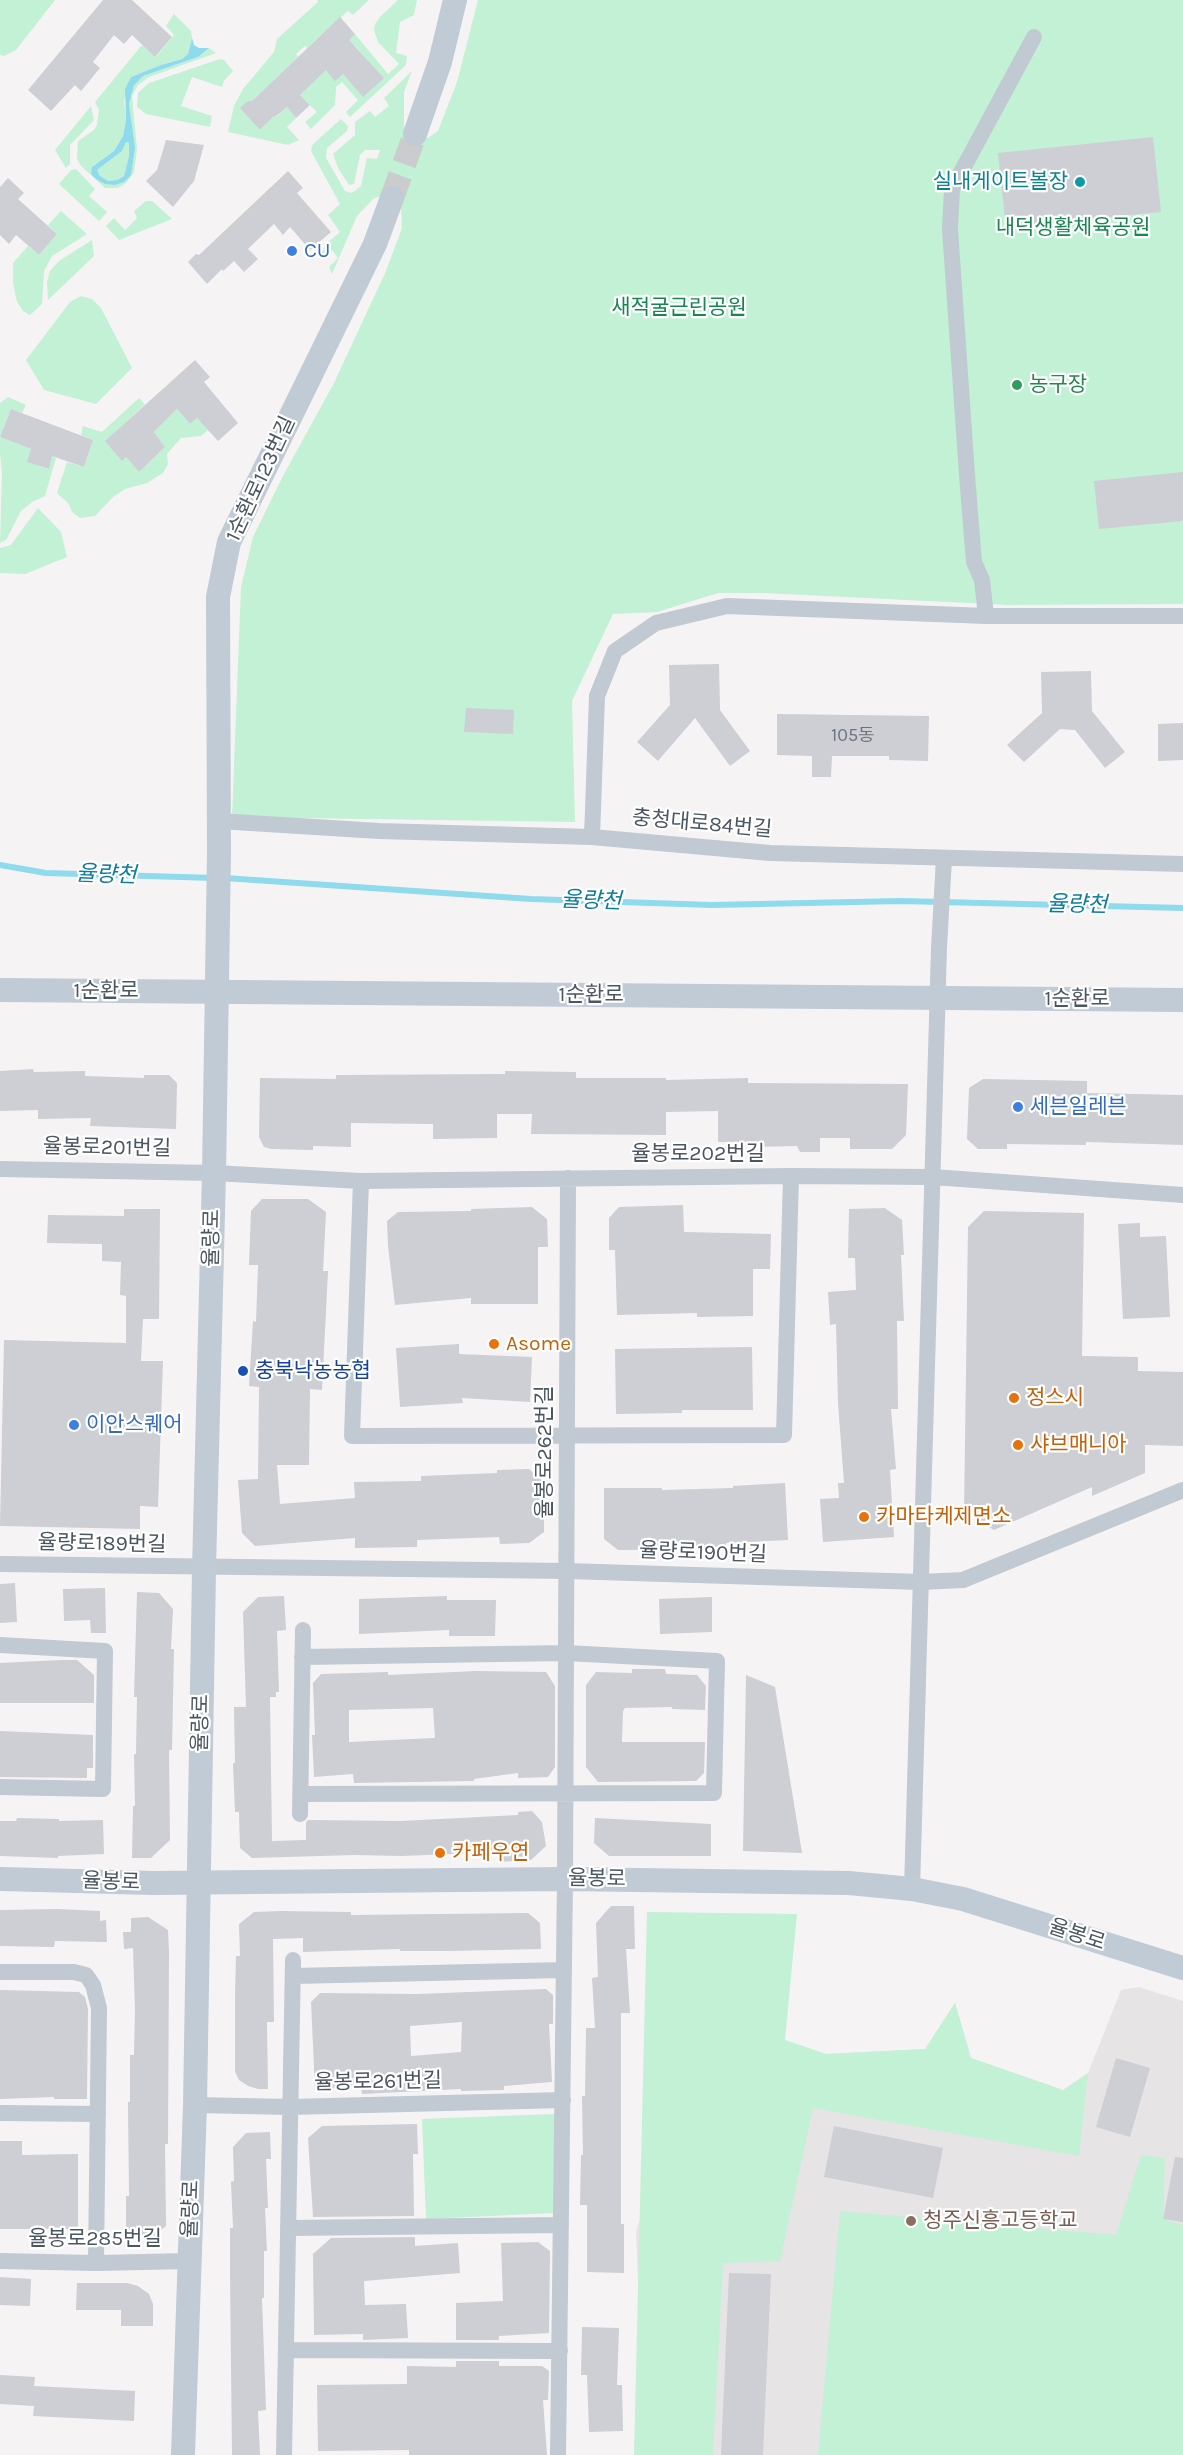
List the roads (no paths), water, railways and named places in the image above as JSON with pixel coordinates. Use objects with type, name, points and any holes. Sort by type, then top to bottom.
[{"type":"street","points":[[415,134],[440,62],[455,0]]},
{"type":"street","points":[[986,616],[982,580],[974,562],[967,475],[950,229],[952,189],[1034,37]]},
{"type":"street","name":"1순환로123번길","points":[[218,949],[218,597],[230,542],[375,244],[392,198]]},
{"type":"street","points":[[592,837],[597,696],[615,651],[656,623],[727,606],[986,616],[1183,616]]},
{"type":"street","name":"충청대로84번길","points":[[218,821],[379,831],[592,837],[770,853],[1183,864]]},
{"type":"street","points":[[912,1889],[939,948],[944,858]]},
{"type":"street","name":"율량로","points":[[183,2455],[195,2105],[218,949]]},
{"type":"street","name":"1순환로","points":[[0,990],[1183,1000]]},
{"type":"street","name":"율봉로201번길","points":[[0,1168],[214,1173]]},
{"type":"street","name":"율봉로202번길","points":[[214,1173],[361,1181],[791,1176],[933,1177],[1183,1195]]},
{"type":"street","points":[[361,1181],[352,1436],[784,1435],[791,1176]]},
{"type":"street","name":"율봉로262번길","points":[[565,1879],[568,1178]]},
{"type":"street","name":"율량로190번길","points":[[204,1569],[567,1571],[921,1582],[963,1580],[1183,1490]]},
{"type":"street","name":"율량로189번길","points":[[0,1564],[204,1569]]},
{"type":"street","points":[[300,1814],[303,1630]]},
{"type":"street","points":[[0,1645],[105,1651],[103,1789],[0,1787]]},
{"type":"street","points":[[301,1794],[566,1791],[714,1793],[717,1661],[566,1653],[302,1657]]},
{"type":"street","name":"율봉로","points":[[0,1879],[153,1883],[565,1879],[849,1883],[912,1889],[963,1899],[1183,1968]]},
{"type":"street","points":[[558,2455],[565,1879]]},
{"type":"street","points":[[284,2455],[293,1968],[564,1970]]},
{"type":"street","points":[[0,1972],[74,1972],[86,1976],[93,1985],[99,2008],[96,2264]]},
{"type":"street","name":"율봉로261번길","points":[[195,2105],[291,2107],[563,2100]]},
{"type":"street","points":[[0,2113],[99,2114]]},
{"type":"street","points":[[288,2228],[561,2225]]},
{"type":"street","name":"율봉로285번길","points":[[0,2261],[96,2264],[189,2261]]},
{"type":"street","points":[[286,2350],[560,2351]]},
{"type":"water","points":[[192,38],[194,45],[199,48],[209,48],[198,57],[143,76],[134,85],[129,104],[135,147],[131,175],[124,182],[115,185],[105,184],[96,179],[91,174],[92,167],[114,151],[123,136],[126,120],[125,89],[131,77],[182,59],[188,54]],"holes":[[[126,142],[129,143],[129,156],[124,176],[108,181],[100,176],[97,170],[122,151]]]},
{"type":"waterway","name":"율량천","points":[[0,865],[46,873],[215,878]]},
{"type":"waterway","name":"율량천","points":[[225,878],[531,899],[712,905],[901,901],[1183,908]]},
{"type":"tunnel","points":[[392,198],[415,134]]},
{"type":"place","name":"실내게이트볼장","points":[[1080,182]]},
{"type":"place","name":"CU","points":[[292,251]]},
{"type":"place","name":"농구장","points":[[1017,385]]},
{"type":"place","name":"세븐일레븐","points":[[1018,1107]]},
{"type":"place","name":"Asome","points":[[494,1344]]},
{"type":"place","name":"충북낙농농협","points":[[243,1371]]},
{"type":"place","name":"정스시","points":[[1014,1398]]},
{"type":"place","name":"이안스퀘어","points":[[74,1425]]},
{"type":"place","name":"샤브매니아","points":[[1018,1445]]},
{"type":"place","name":"카마타케제면소","points":[[864,1517]]},
{"type":"place","name":"카페우연","points":[[440,1853]]},
{"type":"place","name":"청주신흥고등학교","points":[[911,2221]]},
{"type":"park label","name":"내덕생활체육공원","points":[[1073,228]]},
{"type":"park label","name":"새적굴근린공원","points":[[679,308]]}]
